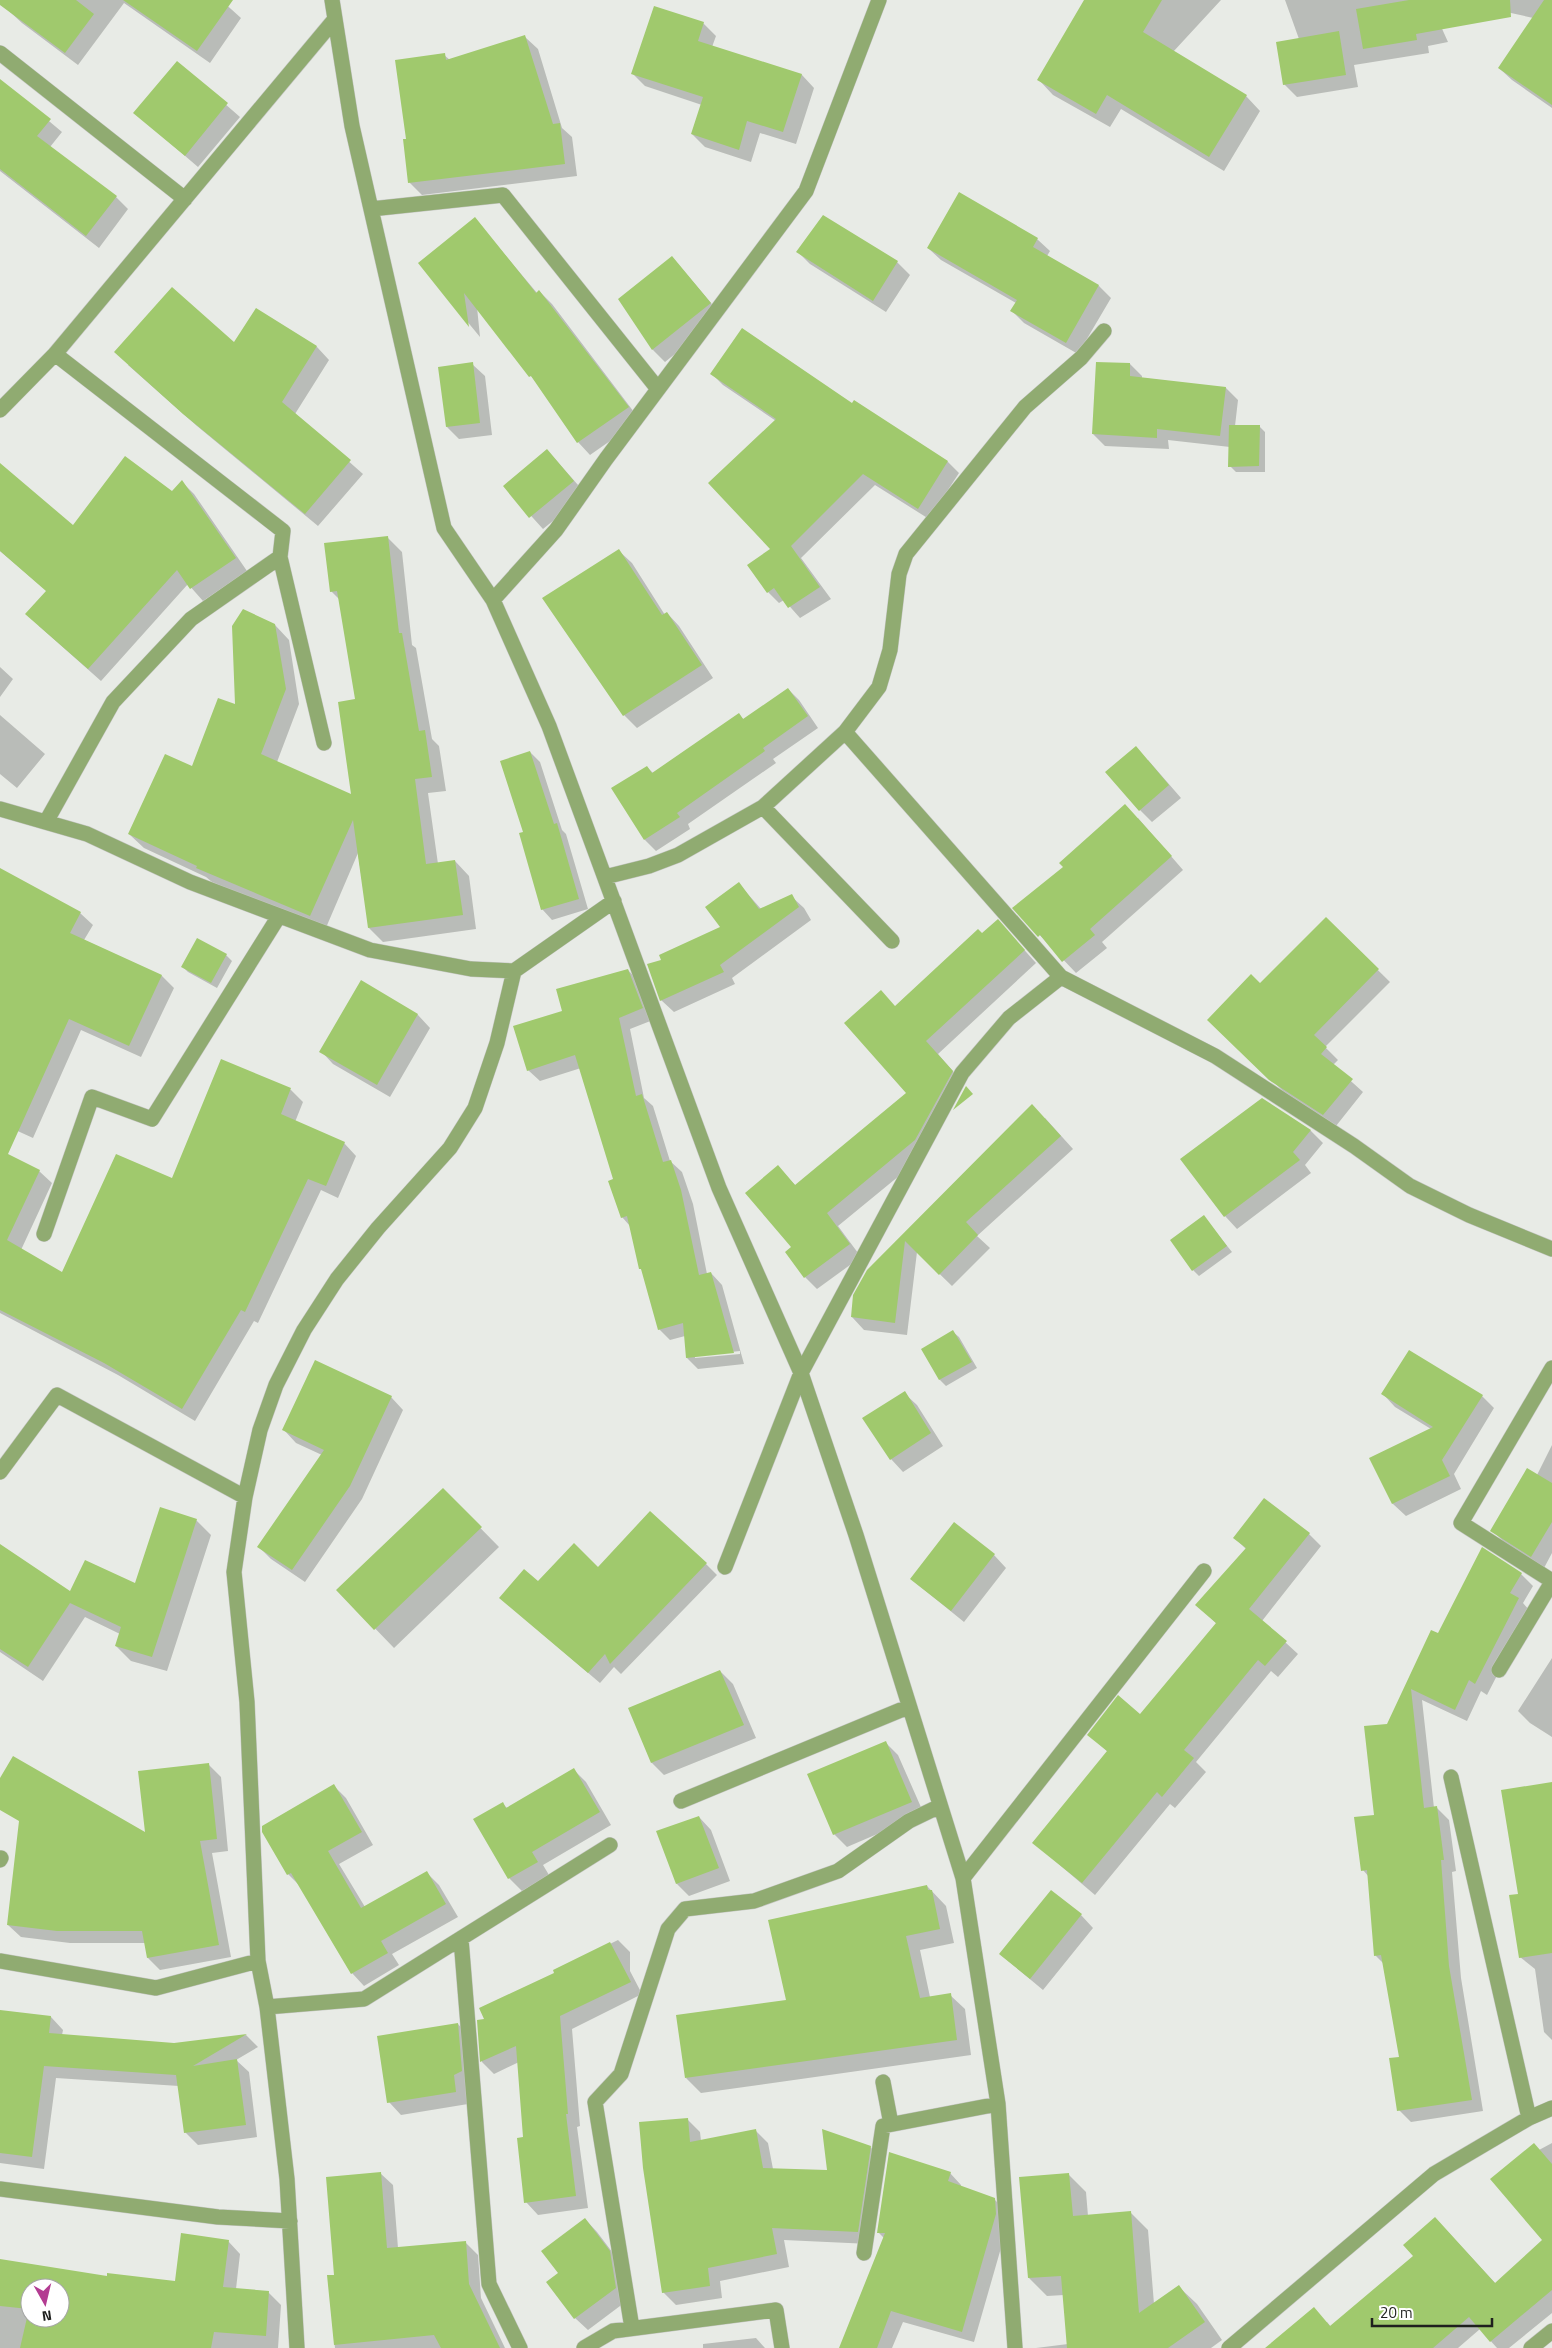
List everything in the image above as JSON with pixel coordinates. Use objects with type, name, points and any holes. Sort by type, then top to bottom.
[{"type":"street","points":[[332,0],[352,126],[444,528],[493,600],[549,726],[719,1188],[801,1373],[856,1535],[908,1707],[963,1878],[998,2104],[1015,2348]]},
{"type":"street","points":[[493,600],[556,530],[658,389],[806,191],[879,0]]},
{"type":"street","points":[[0,410],[55,354],[335,19]]},
{"type":"street","points":[[0,53],[185,200]]},
{"type":"street","points":[[371,209],[503,195],[658,389]]},
{"type":"street","points":[[605,877],[650,866],[678,855],[763,807],[845,732],[880,687],[890,650],[899,574],[906,554],[1025,407],[1081,358],[1104,331]]},
{"type":"street","points":[[55,354],[283,531],[280,557],[324,743]]},
{"type":"street","points":[[46,822],[113,702],[191,619],[280,557]]},
{"type":"street","points":[[845,732],[1061,977],[1214,1056],[1354,1146],[1410,1186],[1469,1215],[1552,1249]]},
{"type":"street","points":[[763,807],[892,941]]},
{"type":"street","points":[[0,809],[87,834],[190,882],[370,950],[471,969],[514,971],[614,901]]},
{"type":"street","points":[[44,1234],[92,1097],[152,1119],[279,916]]},
{"type":"street","points":[[297,2348],[287,2179],[267,2006],[258,1961],[247,1702],[234,1572],[245,1498],[260,1430],[276,1385],[304,1330],[337,1279],[360,1250],[450,1148],[475,1108],[497,1043],[514,971]]},
{"type":"street","points":[[725,1567],[801,1373],[962,1073],[1009,1018],[1061,977]]},
{"type":"street","points":[[1499,1670],[1552,1581],[1461,1523],[1552,1368]]},
{"type":"street","points":[[0,1472],[57,1395],[245,1498]]},
{"type":"street","points":[[963,1878],[1204,1571]]},
{"type":"street","points":[[681,1801],[908,1707]]},
{"type":"street","points":[[1451,1777],[1529,2118]]},
{"type":"street","points":[[632,2328],[595,2102],[621,2074],[668,1929],[685,1910],[754,1901],[838,1871],[908,1822],[940,1806]]},
{"type":"street","points":[[267,2006],[364,1999],[610,1845]]},
{"type":"street","points":[[461,1939],[489,2284],[520,2348]]},
{"type":"street","points":[[0,1961],[156,1988],[258,1961]]},
{"type":"street","points":[[883,2082],[891,2124]]},
{"type":"street","points":[[864,2253],[882,2126],[998,2104]]},
{"type":"street","points":[[1229,2348],[1434,2174],[1529,2118],[1552,2108]]},
{"type":"street","points":[[0,2190],[218,2217],[290,2221]]},
{"type":"street","points":[[584,2348],[613,2331],[776,2310],[782,2348]]},
{"type":"street","points":[[1531,2348],[1552,2331]]},
{"type":"building","points":[[0,0],[76,0],[94,14],[65,53],[0,5]]},
{"type":"building","points":[[123,0],[233,0],[197,51]]},
{"type":"building","points":[[1084,0],[1162,0],[1143,32],[1247,95],[1209,157],[1107,95],[1096,114],[1037,80]]},
{"type":"building","points":[[1409,0],[1510,0],[1511,17],[1416,34],[1417,40],[1363,49],[1356,9]]},
{"type":"building","points":[[1544,0],[1552,0],[1552,105],[1498,68]]},
{"type":"building","points":[[654,6],[704,22],[698,41],[802,74],[783,132],[747,121],[739,150],[691,134],[703,97],[631,74]]},
{"type":"building","points":[[1339,31],[1346,75],[1283,85],[1276,42]]},
{"type":"building","points":[[525,35],[553,124],[560,123],[565,164],[408,183],[403,139],[406,139],[395,60],[445,53],[446,60]]},
{"type":"building","points":[[177,61],[228,103],[185,156],[133,113]]},
{"type":"building","points":[[0,79],[51,119],[37,136],[117,196],[86,236],[0,169]]},
{"type":"building","points":[[959,192],[1038,238],[1033,247],[1099,285],[1066,343],[1010,311],[1017,300],[927,248]]},
{"type":"building","points":[[823,215],[898,261],[873,301],[796,252]]},
{"type":"building","points":[[475,217],[536,293],[539,290],[629,407],[577,443],[531,376],[529,377],[464,293],[469,327],[418,263]]},
{"type":"building","points":[[672,256],[711,303],[652,350],[618,299]]},
{"type":"building","points":[[172,287],[234,342],[256,308],[317,346],[282,402],[351,460],[305,514],[183,414],[114,352]]},
{"type":"building","points":[[742,328],[852,403],[854,400],[948,461],[918,509],[863,474],[791,546],[820,587],[788,608],[774,588],[767,593],[747,565],[770,549],[708,483],[776,419],[710,374]]},
{"type":"building","points":[[473,362],[480,423],[446,427],[438,367]]},
{"type":"building","points":[[1096,362],[1130,363],[1130,376],[1226,387],[1220,436],[1157,429],[1157,438],[1092,434]]},
{"type":"building","points":[[1229,425],[1260,425],[1259,466],[1228,467]]},
{"type":"building","points":[[547,449],[574,481],[529,518],[503,486]]},
{"type":"building","points":[[125,456],[172,491],[182,480],[236,558],[190,589],[177,570],[88,669],[25,614],[46,591],[0,551],[0,463],[73,525]]},
{"type":"building","points":[[388,536],[399,633],[402,633],[419,731],[425,730],[432,777],[415,779],[426,864],[455,860],[463,915],[368,928],[353,820],[310,916],[196,868],[197,866],[128,834],[165,754],[192,766],[218,698],[235,704],[232,626],[243,609],[275,624],[286,689],[261,754],[351,794],[338,702],[355,699],[337,591],[330,592],[324,543]]},
{"type":"building","points":[[619,549],[662,615],[667,612],[702,665],[623,716],[542,598]]},
{"type":"building","points":[[788,688],[808,716],[763,748],[765,751],[677,813],[680,817],[644,840],[611,788],[647,766],[652,773],[739,713],[743,719]]},
{"type":"building","points":[[1136,746],[1169,785],[1139,811],[1105,772]]},
{"type":"building","points":[[530,751],[554,824],[557,823],[579,899],[541,910],[519,833],[523,832],[500,761]]},
{"type":"building","points":[[1125,804],[1172,856],[1090,929],[1095,935],[1062,962],[1040,935],[1038,937],[1012,908],[1063,867],[1059,863]]},
{"type":"building","points":[[0,868],[81,912],[70,933],[162,975],[129,1046],[69,1019],[8,1154],[40,1170],[7,1240],[62,1272],[116,1154],[172,1178],[221,1059],[291,1088],[281,1114],[345,1142],[326,1186],[308,1179],[245,1312],[241,1310],[182,1409],[104,1363],[0,1310]]},
{"type":"building","points":[[739,882],[759,909],[792,894],[799,907],[720,965],[724,972],[660,1001],[647,964],[661,960],[659,955],[720,927],[705,907]]},
{"type":"building","points":[[1326,917],[1379,969],[1314,1035],[1327,1047],[1321,1054],[1353,1079],[1323,1115],[1269,1080],[1207,1020],[1251,974],[1260,983]]},
{"type":"building","points":[[998,919],[1025,950],[926,1041],[953,1071],[915,1140],[827,1213],[850,1244],[804,1278],[785,1252],[791,1247],[745,1193],[778,1165],[795,1185],[906,1093],[844,1023],[881,990],[895,1006],[978,929],[982,933]]},
{"type":"building","points":[[197,938],[227,954],[211,983],[181,967]]},
{"type":"building","points":[[628,969],[643,1008],[619,1018],[636,1096],[642,1094],[663,1162],[671,1160],[681,1190],[699,1275],[711,1272],[734,1353],[686,1358],[683,1323],[658,1330],[641,1269],[639,1269],[627,1216],[621,1218],[608,1181],[613,1179],[575,1055],[527,1071],[513,1026],[562,1011],[556,989]]},
{"type":"building","points":[[361,980],[418,1014],[377,1085],[319,1052]]},
{"type":"building","points":[[966,1086],[973,1094],[953,1110]]},
{"type":"building","points":[[1262,1098],[1311,1130],[1293,1152],[1300,1160],[1224,1217],[1180,1159]]},
{"type":"building","points":[[1032,1104],[1061,1136],[966,1222],[978,1235],[939,1275],[905,1241],[895,1323],[851,1317],[853,1295],[867,1270]]},
{"type":"building","points":[[1204,1215],[1227,1246],[1192,1271],[1170,1240]]},
{"type":"building","points":[[953,1330],[972,1362],[939,1380],[921,1349]]},
{"type":"building","points":[[1409,1350],[1483,1395],[1442,1460],[1450,1476],[1392,1504],[1369,1458],[1433,1427],[1381,1394]]},
{"type":"building","points":[[315,1360],[392,1396],[350,1486],[292,1570],[257,1547],[324,1450],[282,1430]]},
{"type":"building","points":[[905,1391],[931,1433],[890,1460],[862,1418]]},
{"type":"building","points":[[1527,1468],[1552,1483],[1552,1522],[1531,1557],[1490,1531]]},
{"type":"building","points":[[443,1488],[482,1527],[374,1630],[336,1590]]},
{"type":"building","points":[[1264,1498],[1310,1533],[1249,1609],[1287,1641],[1265,1666],[1258,1660],[1184,1750],[1194,1758],[1162,1797],[1157,1792],[1082,1883],[1032,1843],[1107,1751],[1087,1735],[1118,1695],[1140,1714],[1216,1623],[1195,1605],[1246,1548],[1233,1538]]},
{"type":"building","points":[[160,1507],[197,1519],[152,1657],[115,1646],[121,1627],[70,1603],[28,1667],[0,1649],[0,1544],[70,1591],[85,1560],[135,1583]]},
{"type":"building","points":[[650,1511],[707,1563],[610,1664],[605,1654],[588,1673],[499,1598],[524,1569],[538,1581],[574,1543],[598,1567]]},
{"type":"building","points":[[954,1522],[995,1554],[951,1611],[910,1579]]},
{"type":"building","points":[[1482,1547],[1522,1573],[1510,1593],[1519,1598],[1475,1684],[1469,1680],[1455,1710],[1411,1689],[1424,1808],[1437,1806],[1444,1860],[1441,1860],[1449,1966],[1472,2100],[1397,2111],[1389,2058],[1399,2057],[1381,1955],[1374,1956],[1367,1870],[1361,1871],[1354,1817],[1374,1815],[1364,1726],[1387,1724],[1431,1630],[1438,1633]]},
{"type":"building","points":[[720,1670],[744,1725],[651,1763],[628,1708]]},
{"type":"building","points":[[886,1741],[912,1802],[833,1835],[807,1774]]},
{"type":"building","points":[[13,1756],[145,1832],[138,1771],[209,1763],[217,1839],[200,1841],[219,1945],[147,1958],[142,1931],[57,1931],[7,1925],[19,1821],[0,1810],[0,1778]]},
{"type":"building","points":[[574,1768],[600,1812],[532,1852],[538,1862],[508,1879],[473,1819],[503,1802],[506,1808]]},
{"type":"building","points":[[1552,1782],[1552,1953],[1519,1958],[1509,1895],[1518,1894],[1501,1790]]},
{"type":"building","points":[[334,1784],[362,1832],[328,1851],[361,1908],[427,1871],[446,1904],[381,1941],[388,1953],[351,1974],[291,1873],[287,1875],[262,1832],[262,1826]]},
{"type":"building","points":[[699,1816],[719,1868],[676,1884],[656,1831]]},
{"type":"building","points":[[927,1885],[928,1890],[932,1890],[940,1929],[906,1936],[920,1998],[951,1993],[957,2040],[685,2078],[676,2015],[786,2000],[768,1920]]},
{"type":"building","points":[[1051,1890],[1082,1914],[1030,1979],[999,1954]]},
{"type":"building","points":[[610,1942],[631,1982],[560,2016],[568,2114],[566,2114],[576,2196],[524,2203],[517,2138],[523,2137],[516,2046],[480,2062],[477,2020],[484,2019],[479,2008],[554,1973],[553,1970]]},
{"type":"building","points":[[0,2010],[51,2016],[49,2033],[174,2043],[247,2034],[193,2066],[237,2059],[246,2125],[184,2133],[176,2075],[44,2066],[32,2157],[0,2153]]},
{"type":"building","points":[[458,2023],[462,2071],[454,2075],[456,2092],[387,2103],[377,2036]]},
{"type":"building","points":[[688,2118],[690,2142],[756,2129],[763,2168],[827,2170],[822,2129],[871,2146],[858,2232],[772,2228],[777,2254],[708,2268],[710,2286],[662,2293],[643,2168],[639,2122]]},
{"type":"building","points":[[1534,2143],[1552,2164],[1552,2290],[1490,2342],[1469,2317],[1433,2348],[1265,2348],[1314,2307],[1330,2326],[1413,2256],[1403,2245],[1435,2217],[1495,2283],[1542,2240],[1490,2179]]},
{"type":"building","points":[[889,2152],[951,2172],[948,2181],[995,2198],[996,2214],[962,2332],[891,2311],[877,2348],[839,2348],[885,2233],[877,2233]]},
{"type":"building","points":[[381,2172],[387,2248],[466,2241],[469,2284],[500,2348],[441,2348],[434,2335],[334,2345],[327,2275],[334,2275],[326,2177]]},
{"type":"building","points":[[1069,2173],[1073,2216],[1131,2211],[1139,2313],[1179,2285],[1205,2322],[1168,2348],[1067,2348],[1061,2276],[1028,2278],[1019,2177]]},
{"type":"building","points":[[585,2218],[610,2251],[616,2288],[574,2319],[546,2282],[558,2273],[541,2251]]},
{"type":"building","points":[[181,2233],[229,2240],[223,2287],[269,2291],[266,2336],[214,2332],[211,2348],[20,2348],[25,2328],[70,2328],[70,2278],[20,2278],[20,2308],[0,2306],[0,2259],[107,2276],[107,2273],[175,2281]]}]
